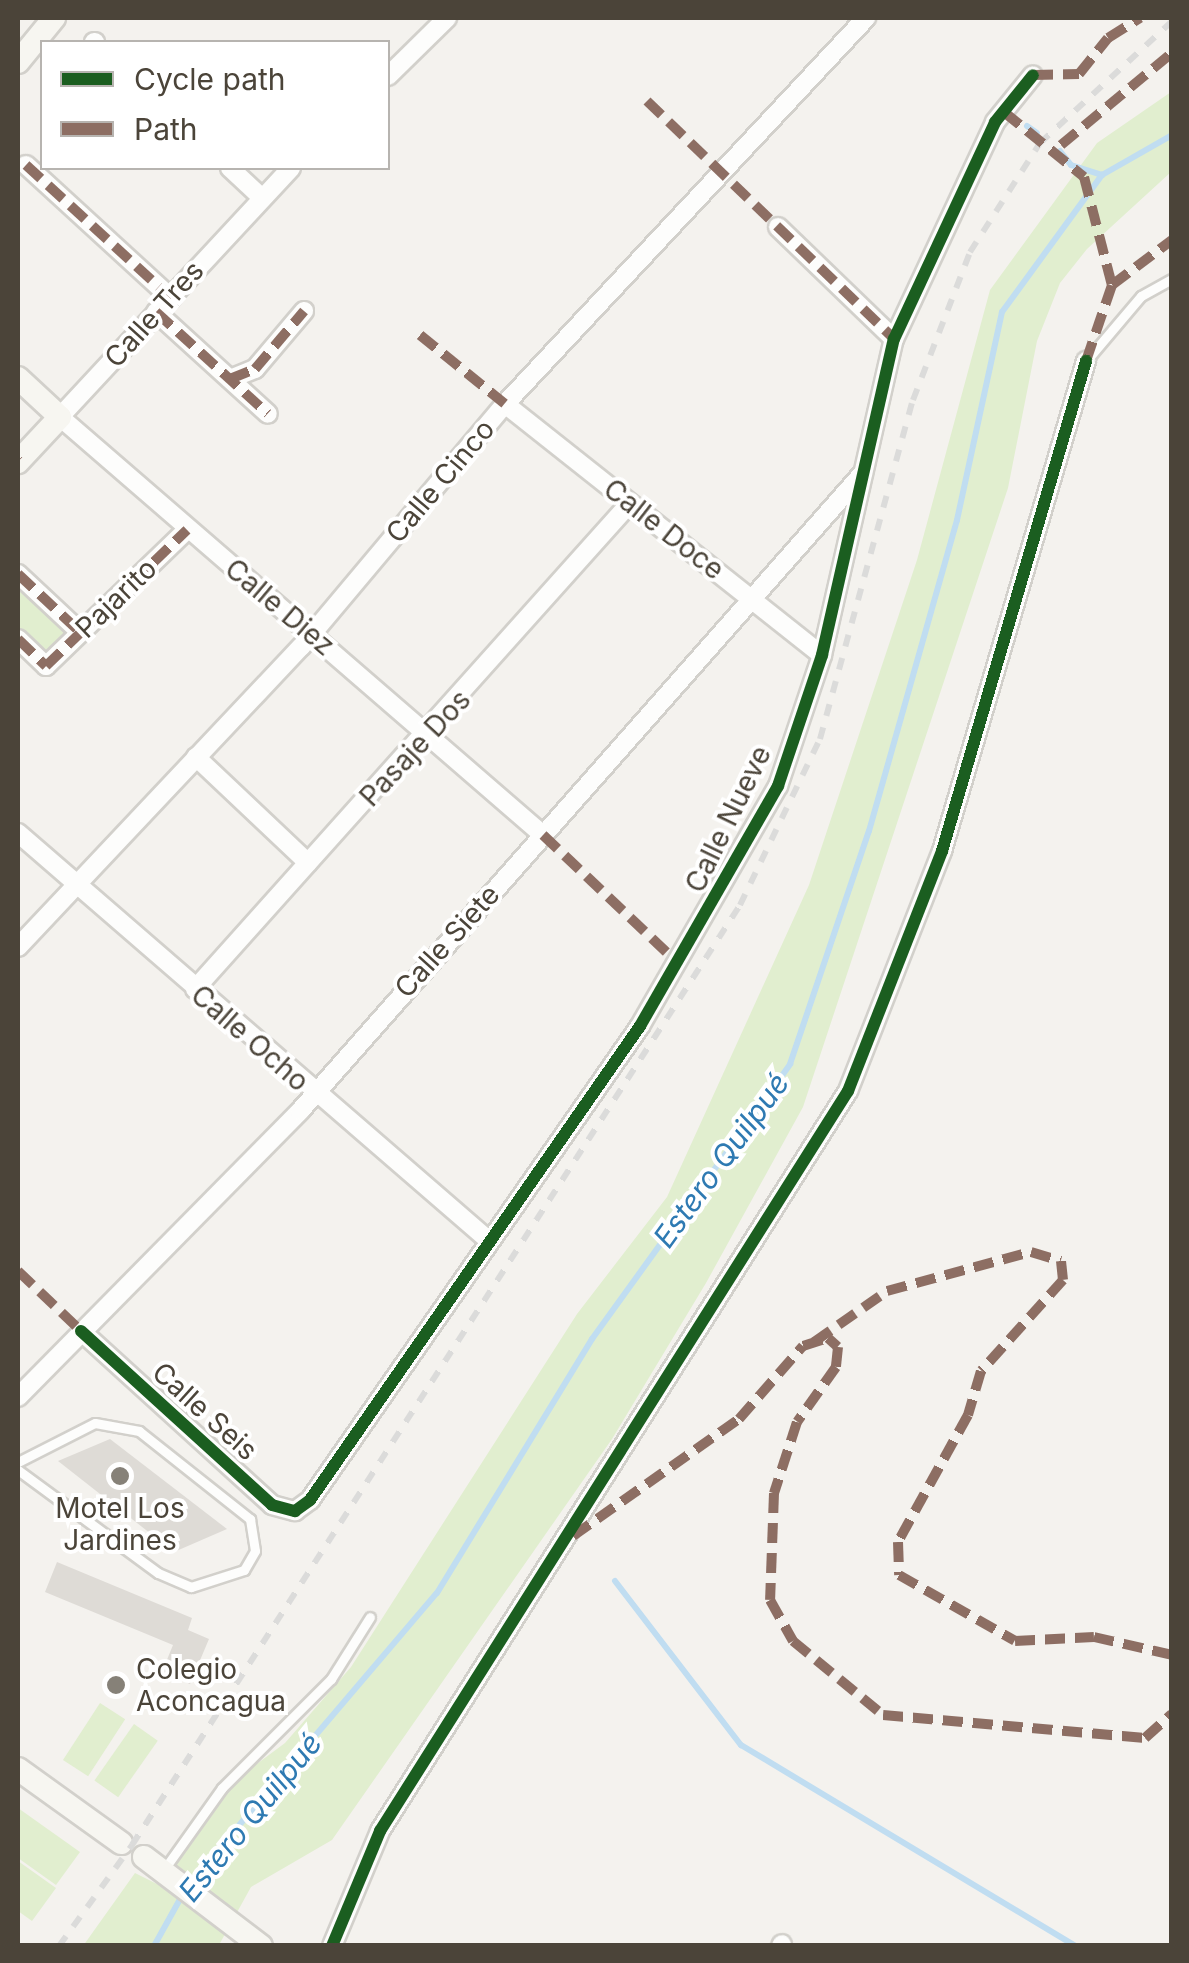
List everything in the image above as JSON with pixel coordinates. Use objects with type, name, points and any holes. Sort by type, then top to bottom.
[{"type":"street","points":[[18,62],[54,18]]},
{"type":"street","points":[[390,74],[447,18]]},
{"type":"street","name":"Calle Cinco","points":[[18,947],[312,633],[505,404],[866,18]]},
{"type":"street","name":"Calle Nueve","points":[[302,1508],[486,1239],[640,1026],[712,910],[778,786],[822,655],[894,339],[995,122],[1033,74]]},
{"type":"street","points":[[26,164],[171,298]]},
{"type":"street","points":[[232,170],[260,196]]},
{"type":"street","name":"Calle Tres","points":[[18,461],[288,170]]},
{"type":"street","points":[[778,227],[894,339]]},
{"type":"street","points":[[156,312],[268,414]]},
{"type":"street","points":[[230,380],[254,369],[304,312]]},
{"type":"street","points":[[332,1946],[380,1832],[848,1090],[942,851],[1086,361]]},
{"type":"street","name":"Calle Diez","points":[[18,378],[187,530],[312,633],[543,835]]},
{"type":"street","name":"Calle Doce","points":[[505,404],[822,655]]},
{"type":"street","name":"Calle Siete","points":[[18,1397],[312,1092],[756,602],[863,473]]},
{"type":"street","name":"Pasaje Dos","points":[[195,989],[429,736],[630,502]]},
{"type":"street","name":"Pajarito","points":[[18,639],[46,666],[187,530]]},
{"type":"street","points":[[18,574],[80,632]]},
{"type":"street","points":[[196,757],[308,863]]},
{"type":"street","name":"Calle Ocho","points":[[18,833],[75,888],[486,1239]]},
{"type":"street","name":"Calle Seis","points":[[81,1331],[272,1505],[302,1508]]},
{"type":"street","points":[[18,1770],[122,1843]]},
{"type":"street","points":[[154,1864],[262,1946]]},
{"type":"lane","points":[[1086,361],[1141,296],[1172,280]]},
{"type":"lane","points":[[18,1462],[95,1423],[139,1431],[250,1519],[255,1550],[244,1570],[191,1587],[158,1573],[18,1470]]},
{"type":"lane","points":[[154,1864],[222,1788],[331,1679],[370,1617]]},
{"type":"green space","points":[[1171,92],[1171,172],[1087,249],[1060,283],[1037,341],[1008,488],[803,1107],[706,1283],[612,1439],[332,1840],[251,1887],[219,1945],[83,1946],[135,1873],[161,1886],[239,1777],[285,1743],[351,1667],[577,1314],[667,1197],[809,885],[917,560],[990,290],[1097,143]]},
{"type":"green space","points":[[18,577],[76,631],[48,660],[18,632]]},
{"type":"green space","points":[[100,1703],[125,1719],[88,1776],[63,1760]]},
{"type":"green space","points":[[134,1724],[158,1741],[118,1797],[94,1781]]},
{"type":"green space","points":[[18,1808],[80,1852],[56,1885],[18,1858]]},
{"type":"green space","points":[[18,1861],[56,1888],[32,1921],[18,1911]]},
{"type":"building","points":[[110,1439],[227,1529],[174,1552],[58,1461]]},
{"type":"building","points":[[57,1562],[192,1618],[188,1630],[209,1639],[190,1684],[162,1672],[173,1645],[45,1592]]},
{"type":"waterway","points":[[1027,126],[1037,133]]},
{"type":"waterway","name":"Estero Quilpué","points":[[189,1884],[437,1593],[592,1339],[790,1064],[869,831],[957,520],[1002,312],[1102,175],[1172,135]]},
{"type":"waterway","points":[[1060,151],[1071,165],[1102,175]]},
{"type":"waterway","points":[[615,1581],[741,1745],[1075,1946]]},
{"type":"waterway","name":"Estero Quilpué","points":[[154,1946],[183,1894]]},
{"type":"railway","points":[[59,1946],[132,1845],[740,905],[820,739],[913,400],[970,252],[1040,143],[1172,21]]},
{"type":"marked path","points":[[1033,75],[1079,74],[1108,38],[1140,18]]},
{"type":"marked path","points":[[1061,145],[1172,53]]},
{"type":"marked path","points":[[647,101],[894,339]]},
{"type":"marked path","points":[[1004,112],[1084,177],[1112,285]]},
{"type":"marked path","points":[[26,165],[171,298]]},
{"type":"marked path","points":[[1086,361],[1112,285],[1172,240]]},
{"type":"marked path","points":[[230,379],[255,369],[304,311]]},
{"type":"marked path","points":[[156,312],[268,414]]},
{"type":"marked path","points":[[420,335],[505,404]]},
{"type":"marked path","points":[[18,639],[46,666],[187,530]]},
{"type":"marked path","points":[[18,574],[80,632]]},
{"type":"marked path","points":[[543,835],[680,965]]},
{"type":"marked path","points":[[814,1342],[887,1291],[1031,1252],[1061,1261],[1063,1280],[981,1371],[968,1415],[898,1542],[899,1575],[1015,1641],[1094,1637],[1172,1655]]},
{"type":"marked path","points":[[18,1271],[81,1331]]},
{"type":"marked path","points":[[573,1536],[739,1419],[803,1346],[828,1338],[838,1347],[836,1367],[797,1422],[774,1493],[770,1600],[793,1641],[883,1715],[1145,1738],[1172,1714]]},
{"type":"cycle path","points":[[81,1331],[272,1505],[295,1511],[310,1500],[640,1026],[778,786],[822,655],[894,339],[995,122],[1033,75]]},
{"type":"cycle path","points":[[332,1946],[380,1831],[848,1091],[942,851],[1086,361]]},
{"type":"place","name":"Motel Los Jardines","points":[[120,1476]]},
{"type":"place","name":"Colegio Aconcagua","points":[[116,1685]]}]
